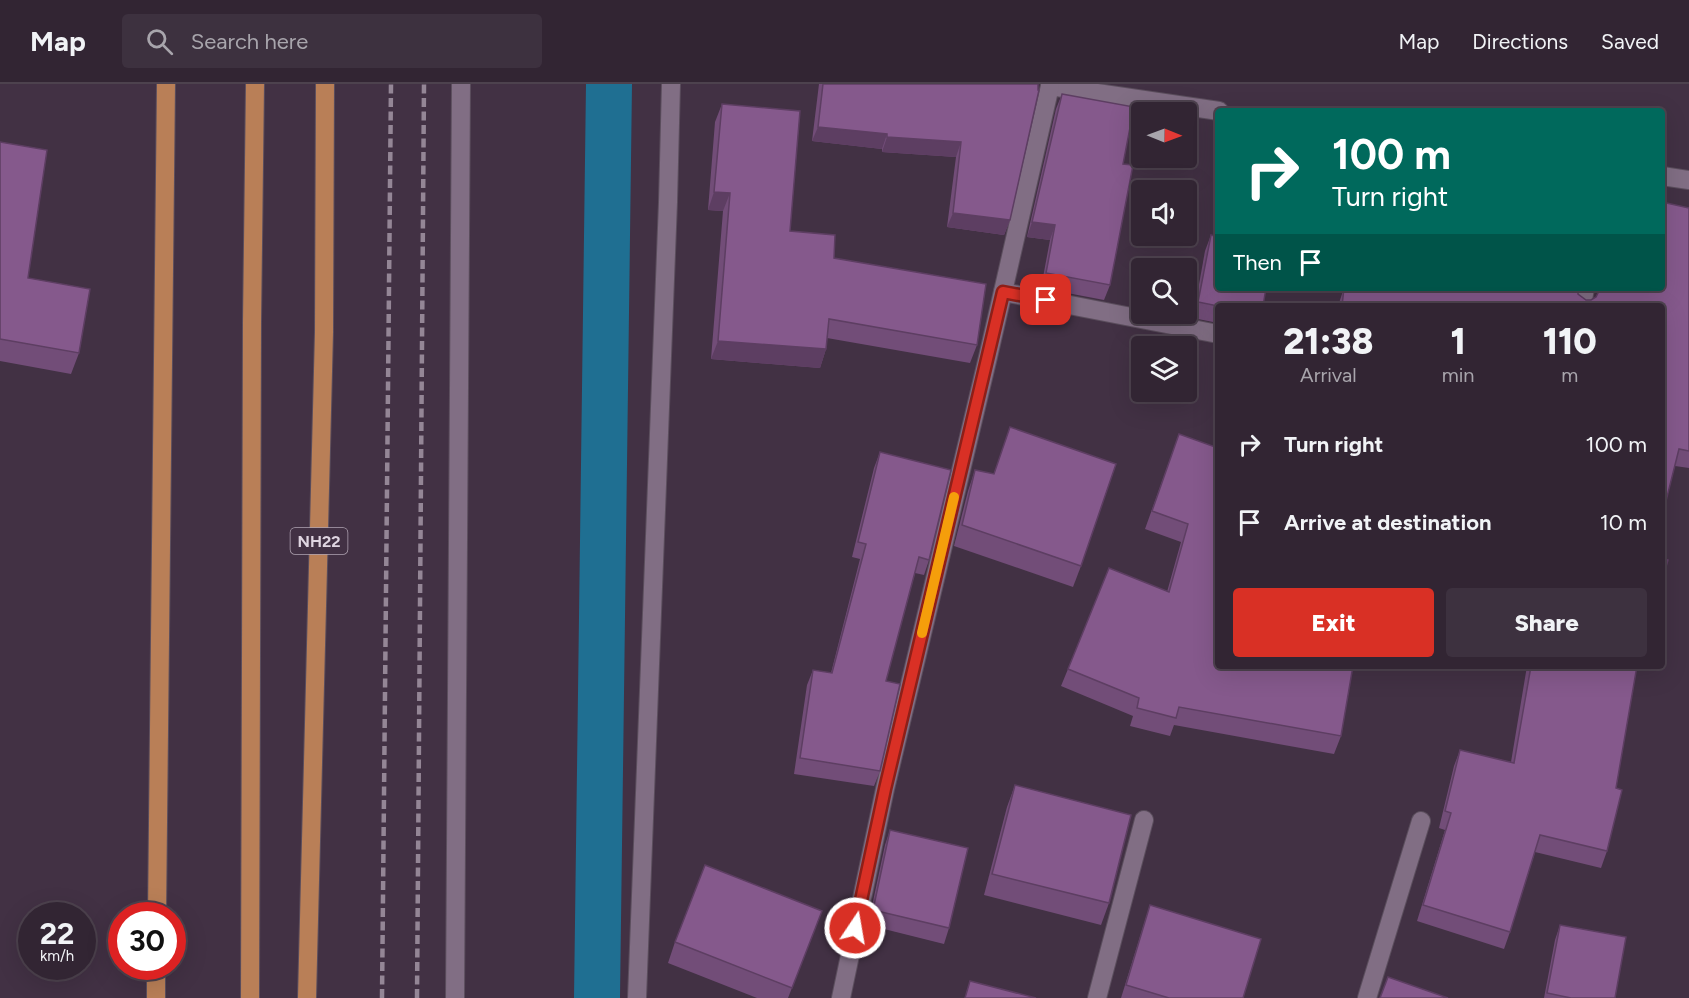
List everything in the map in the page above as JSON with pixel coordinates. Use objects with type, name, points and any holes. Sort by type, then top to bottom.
[{"type":"highway","points":[[157,902],[166,84]]},
{"type":"highway","points":[[250,998],[255,84]]},
{"type":"highway","name":"NH22","points":[[307,998],[324,332],[326,84]]},
{"type":"highway","points":[[156,980],[156,998]]},
{"type":"street","points":[[455,998],[461,84]]},
{"type":"street","points":[[637,998],[671,84]]},
{"type":"street","points":[[841,998],[885,789],[1050,85],[1215,110]]},
{"type":"street","points":[[1665,176],[1689,180]]},
{"type":"street","points":[[1003,292],[1215,332]]},
{"type":"street","points":[[1098,998],[1144,820]]},
{"type":"street","points":[[1367,998],[1421,821]]},
{"type":"building","points":[[823,84],[1038,84],[1039,90],[1010,220],[953,213],[961,142],[887,137],[887,134],[818,127]]},
{"type":"building","points":[[1062,94],[1131,106],[1131,123],[1123,164],[1131,165],[1132,168],[1110,285],[1046,273],[1055,225],[1032,222]]},
{"type":"building","points":[[722,104],[800,111],[790,231],[835,235],[834,258],[986,284],[977,345],[829,319],[826,349],[718,341],[730,193],[714,192]]},
{"type":"building","points":[[0,142],[47,150],[28,278],[90,289],[79,353],[0,339]]},
{"type":"building","points":[[1665,203],[1689,208],[1689,451],[1679,449],[1665,505],[1665,303],[1342,303],[1344,291],[1578,291],[1578,294],[1586,300],[1596,297],[1599,291],[1665,291]]},
{"type":"building","points":[[1211,235],[1215,236],[1215,291],[1266,291],[1264,303],[1215,303],[1215,305],[1198,302]]},
{"type":"building","points":[[1010,427],[1116,464],[1081,566],[962,525],[975,470],[994,474]]},
{"type":"building","points":[[1179,434],[1215,447],[1215,669],[1352,669],[1341,736],[1179,707],[1176,718],[1137,708],[1139,698],[1068,669],[1109,568],[1169,592],[1188,524],[1152,511]]},
{"type":"building","points":[[880,452],[951,470],[929,560],[919,557],[886,681],[900,684],[880,771],[800,758],[813,670],[832,673],[866,544],[858,542]]},
{"type":"building","points":[[1530,669],[1636,669],[1616,788],[1622,790],[1607,851],[1540,835],[1510,932],[1423,905],[1451,813],[1445,811],[1460,750],[1514,763]]},
{"type":"building","points":[[1015,785],[1131,815],[1109,903],[992,874]]},
{"type":"building","points":[[890,830],[968,848],[949,928],[873,910]]},
{"type":"building","points":[[705,865],[822,911],[792,988],[675,942]]},
{"type":"building","points":[[1150,905],[1261,939],[1243,998],[1169,998],[1126,985]]},
{"type":"building","points":[[1560,925],[1626,937],[1615,998],[1571,998],[1547,993]]},
{"type":"building","points":[[1388,977],[1448,998],[1380,998]]},
{"type":"building","points":[[970,981],[1036,998],[965,998]]},
{"type":"waterway","points":[[597,998],[609,84]]},
{"type":"railway","points":[[382,998],[391,84]]},
{"type":"railway","points":[[417,998],[424,84]]},
{"type":"slow traffic","points":[[922,633],[954,497]]},
{"type":"route","points":[[855,928],[885,789],[1003,292],[1046,300]]}]
